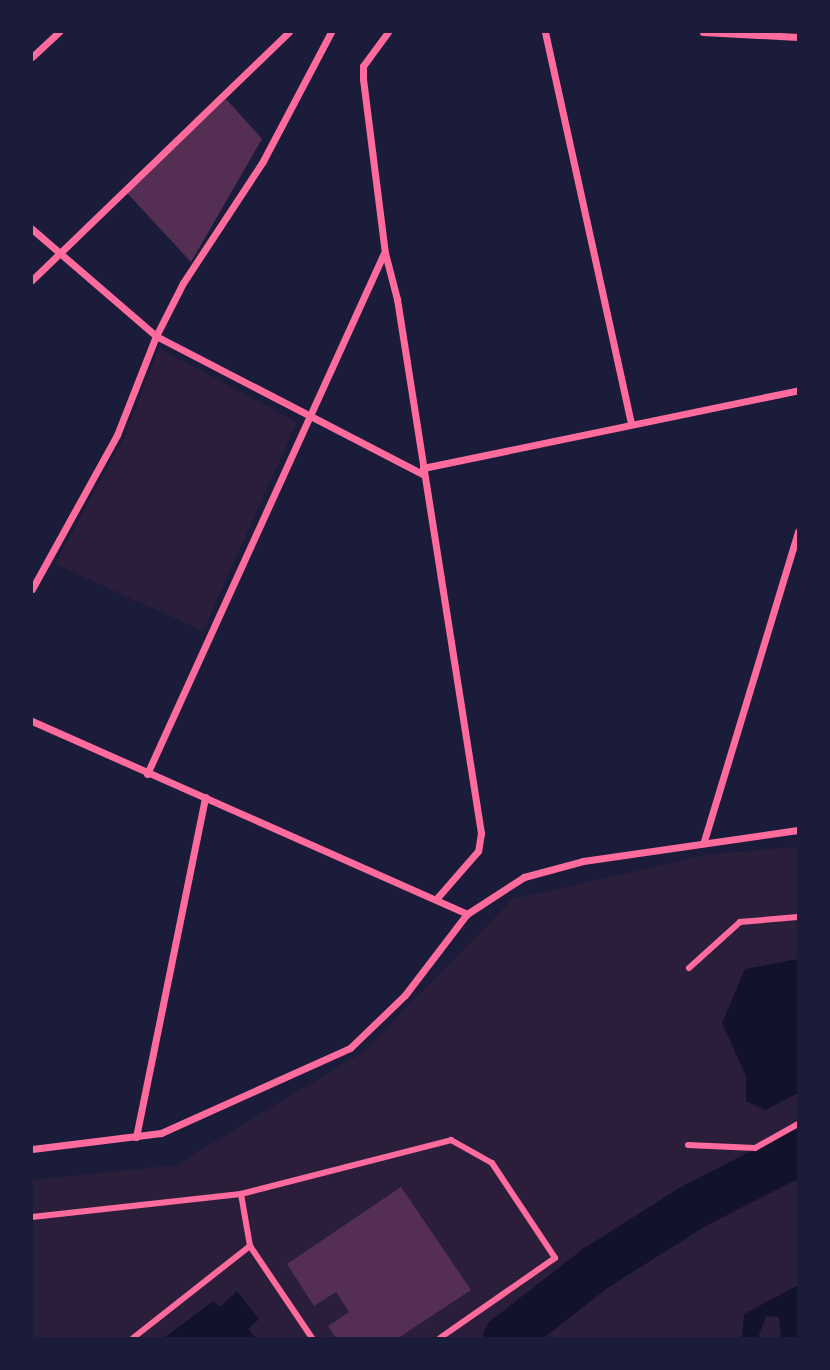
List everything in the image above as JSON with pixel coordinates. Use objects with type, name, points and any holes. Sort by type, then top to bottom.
[{"type":"street","points":[[32,57],[59,32]]},
{"type":"street","points":[[32,280],[57,251],[289,32]]},
{"type":"street","points":[[32,589],[117,435],[156,336],[183,283],[262,161],[331,32]]},
{"type":"street","points":[[388,32],[363,66],[385,253],[397,299],[481,833],[478,851],[437,898]]},
{"type":"street","points":[[545,32],[631,424]]},
{"type":"street","points":[[703,32],[799,37]]},
{"type":"street","points":[[32,229],[156,336],[310,419],[423,472],[631,424],[799,390]]},
{"type":"street","points":[[147,774],[385,253]]},
{"type":"street","points":[[704,841],[799,531]]},
{"type":"street","points":[[32,721],[147,774],[437,898],[467,914]]},
{"type":"street","points":[[136,1137],[205,797]]},
{"type":"street","points":[[32,1149],[136,1137],[198,1120],[350,1048],[405,995],[467,914],[515,882],[549,869],[704,841],[799,830]]},
{"type":"street","points":[[689,968],[740,922],[799,917]]},
{"type":"street","points":[[688,1144],[755,1148],[799,1124]]},
{"type":"street","points":[[32,1217],[241,1194],[451,1140],[492,1163],[555,1258],[440,1339]]},
{"type":"street","points":[[241,1194],[250,1246],[312,1339]]},
{"type":"street","points":[[133,1339],[250,1246]]},
{"type":"shaded area","points":[[159,348],[297,422],[203,631],[55,564],[126,434]]},
{"type":"shaded area","points":[[798,847],[798,1338],[32,1338],[32,1180],[176,1165],[363,1052],[513,899],[711,854]]},
{"type":"shaded area","points":[[798,959],[798,1093],[765,1110],[746,1101],[746,1076],[722,1023],[745,969]]},
{"type":"shaded area","points":[[798,1285],[798,1338],[781,1338],[779,1317],[766,1316],[758,1338],[742,1338],[744,1314]]},
{"type":"shaded area","points":[[237,1291],[259,1319],[248,1329],[256,1338],[164,1338],[213,1301],[220,1307]]},
{"type":"building","points":[[226,99],[262,139],[191,262],[127,193]]},
{"type":"building","points":[[401,1187],[471,1290],[398,1338],[336,1338],[328,1326],[349,1312],[336,1292],[314,1306],[287,1264]]},
{"type":"waterway","points":[[506,1338],[596,1268],[694,1206],[798,1153]]}]
